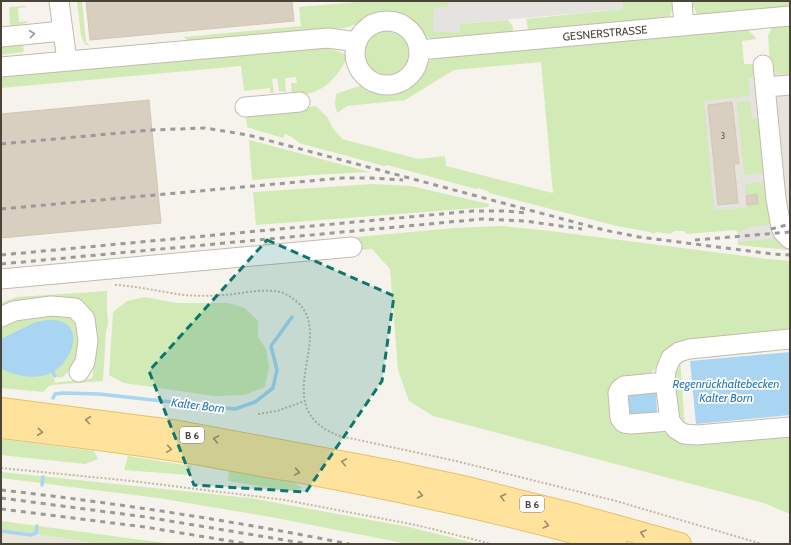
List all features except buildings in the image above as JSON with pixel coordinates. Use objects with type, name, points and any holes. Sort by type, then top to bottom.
[{"type":"main road","name":"B 6","points":[[1,409],[179,432],[382,478],[461,504],[616,544]]},
{"type":"main road","name":"B 6","points":[[1,427],[73,435],[382,478],[463,487],[579,516],[680,544]]},
{"type":"lane","points":[[59,1],[67,61]]},
{"type":"lane","points":[[682,1],[684,26]]},
{"type":"lane","name":"GESNERSTRASSE","points":[[419,50],[790,16]]},
{"type":"lane","points":[[388,20],[397,22],[411,31],[415,37],[419,50],[417,65],[409,76],[396,84],[388,85],[380,84],[365,77],[358,68],[355,54],[356,42],[359,36],[369,26],[379,21],[388,20]]},
{"type":"lane","points":[[1,37],[63,31]]},
{"type":"lane","points":[[1,66],[328,38],[356,42]]},
{"type":"lane","points":[[763,65],[783,198],[781,227],[783,232],[790,239]]},
{"type":"lane","points":[[766,87],[790,85]]},
{"type":"lane","points":[[246,107],[300,102]]},
{"type":"lane","points":[[1,279],[352,247]]},
{"type":"lane","points":[[1,316],[14,311],[51,306],[75,308],[85,319],[88,341],[85,362],[79,372]]},
{"type":"lane","points":[[790,339],[689,349],[679,352],[671,358],[666,370],[665,382],[670,421],[676,429],[684,434],[697,435],[790,427]]},
{"type":"lane","points":[[665,382],[624,386],[620,389],[618,393],[620,418],[624,423],[631,424],[670,421]]},
{"type":"path","points":[[112,285],[198,296],[260,291],[275,291],[289,295],[299,303],[307,313],[310,325],[311,336],[303,392],[305,401],[309,412],[316,423],[327,431],[340,436],[456,461],[616,501],[762,544]]},
{"type":"path","points":[[258,414],[277,411],[305,401]]},
{"type":"path","points":[[1,468],[132,481],[285,500],[416,525],[492,544]]},
{"type":"highlighted area","points":[[267,240],[394,296],[382,381],[306,492],[194,485],[149,371]]},
{"type":"shaded area","points":[[448,1],[622,1],[623,9],[460,24],[460,32],[433,32],[434,7],[448,7]]},
{"type":"shaded area","points":[[790,63],[790,250],[738,245],[736,209],[692,212],[679,73]]},
{"type":"shaded area","points":[[1,530],[30,533],[99,544],[1,544]]},
{"type":"green space","points":[[77,1],[82,1],[86,42],[90,46],[85,44],[81,36]]},
{"type":"green space","points":[[369,1],[448,1],[448,7],[460,32],[460,24],[508,20],[513,29],[510,35],[455,40],[434,39],[422,34],[401,18],[382,15],[344,28],[189,42],[184,37],[301,26],[299,7]]},
{"type":"green space","points":[[622,1],[675,1],[670,16],[659,22],[529,33],[526,19],[623,9]]},
{"type":"green space","points":[[690,1],[790,1],[790,9],[709,17],[697,14]]},
{"type":"green space","points":[[9,7],[27,7],[18,8],[19,22],[28,21],[27,23],[10,26]]},
{"type":"green space","points":[[790,23],[790,74],[782,74],[778,73],[772,68],[770,64],[768,35],[773,26]]},
{"type":"green space","points":[[745,27],[756,38],[742,41],[744,64],[754,64],[756,66],[757,77],[748,78],[750,96],[704,101],[714,210],[747,208],[745,184],[767,182],[772,222],[770,224],[748,228],[740,232],[734,230],[687,234],[684,231],[674,231],[671,234],[656,232],[654,234],[617,226],[489,193],[488,191],[478,188],[476,189],[387,165],[384,166],[299,143],[292,137],[285,134],[283,138],[247,127],[246,113],[300,109],[316,106],[328,118],[332,127],[342,139],[418,159],[445,156],[446,166],[553,193],[541,62],[454,70],[405,100],[347,106],[337,113],[335,104],[336,94],[366,85],[388,90],[401,86],[409,82],[418,70],[434,58]]},
{"type":"green space","points":[[391,30],[395,31],[405,40],[408,44],[408,62],[399,72],[391,76],[381,76],[373,72],[364,62],[363,48],[367,40],[377,31]]},
{"type":"green space","points":[[26,43],[24,47],[21,48],[24,48],[23,52],[1,55],[1,44]]},
{"type":"green space","points":[[321,47],[349,56],[332,80],[320,89],[303,95],[292,96],[291,83],[297,83],[296,77],[285,78],[286,92],[279,91],[277,78],[272,79],[274,93],[270,93],[270,88],[244,91],[241,66],[1,88],[1,77]]},
{"type":"green space","points":[[750,101],[752,119],[761,119],[766,173],[744,175],[737,102]]},
{"type":"green space","points":[[249,140],[370,172],[252,180]]},
{"type":"green space","points":[[372,184],[411,186],[489,204],[489,207],[256,225],[253,192]]},
{"type":"green space","points":[[502,226],[790,261],[790,335],[661,363],[652,372],[644,376],[635,379],[623,380],[615,418],[662,430],[683,438],[790,431],[790,514],[764,503],[433,416],[409,401],[398,370],[390,269],[372,249],[1,283],[1,270],[454,228]]},
{"type":"green space","points":[[780,238],[790,246],[790,250],[738,245],[738,242]]},
{"type":"green space","points":[[107,291],[108,322],[106,331],[103,381],[52,385],[43,392],[1,388],[1,321],[51,309],[82,321],[79,360],[63,377],[58,378],[56,375],[53,377],[56,383],[90,379],[93,376],[91,341],[76,305],[1,313],[1,303],[17,297]]},
{"type":"green space","points":[[145,297],[176,303],[228,303],[245,308],[258,321],[258,337],[266,349],[269,367],[265,387],[245,395],[214,396],[124,383],[109,375],[113,312],[127,301]]},
{"type":"green space","points":[[755,346],[756,352],[680,359],[685,429],[679,419],[673,381],[678,359]]},
{"type":"green space","points":[[1,439],[94,451],[98,459],[85,464],[1,455]]},
{"type":"green space","points":[[128,456],[192,466],[189,475],[124,470]]},
{"type":"green space","points":[[229,470],[292,482],[303,488],[287,491],[228,481]]},
{"type":"green space","points":[[1,472],[250,498],[409,527],[478,544],[408,544],[271,517],[158,498],[1,478]]},
{"type":"green space","points":[[1,521],[172,544],[99,544],[1,530]]},
{"type":"water","points":[[48,320],[60,321],[68,325],[72,332],[72,347],[64,362],[58,368],[46,375],[34,377],[14,374],[2,369],[1,339],[36,322]]},
{"type":"water","name":"Regenrückhaltebecken Kalter Born","points":[[790,352],[790,415],[696,424],[690,361]]},
{"type":"water","points":[[656,393],[657,412],[630,415],[628,395]]},
{"type":"waterway","name":"Kalter Born","points":[[53,398],[55,394],[63,393],[99,394],[235,409],[255,402],[273,388],[277,370],[271,346],[292,317]]},
{"type":"waterway","name":"Kalter Born","points":[[53,372],[55,376]]},
{"type":"waterway","name":"Kalter Born","points":[[42,485],[43,477]]},
{"type":"waterway","name":"Kalter Born","points":[[34,534],[36,533],[37,526]]},
{"type":"waterway","points":[[1,531],[31,535],[36,533]]},
{"type":"railway","points":[[1,144],[152,130],[205,128],[248,135],[604,230],[639,237],[790,255]]},
{"type":"railway","points":[[1,209],[342,178],[403,180]]},
{"type":"railway","points":[[1,255],[473,211],[527,213]]},
{"type":"railway","points":[[1,264],[482,219],[525,221],[582,229]]},
{"type":"railway","points":[[771,229],[790,224]]},
{"type":"railway","points":[[695,240],[790,232]]},
{"type":"railway","points":[[1,490],[175,513],[349,544]]},
{"type":"railway","points":[[1,498],[146,517],[308,544]]},
{"type":"railway","points":[[1,509],[145,527],[248,544]]}]
